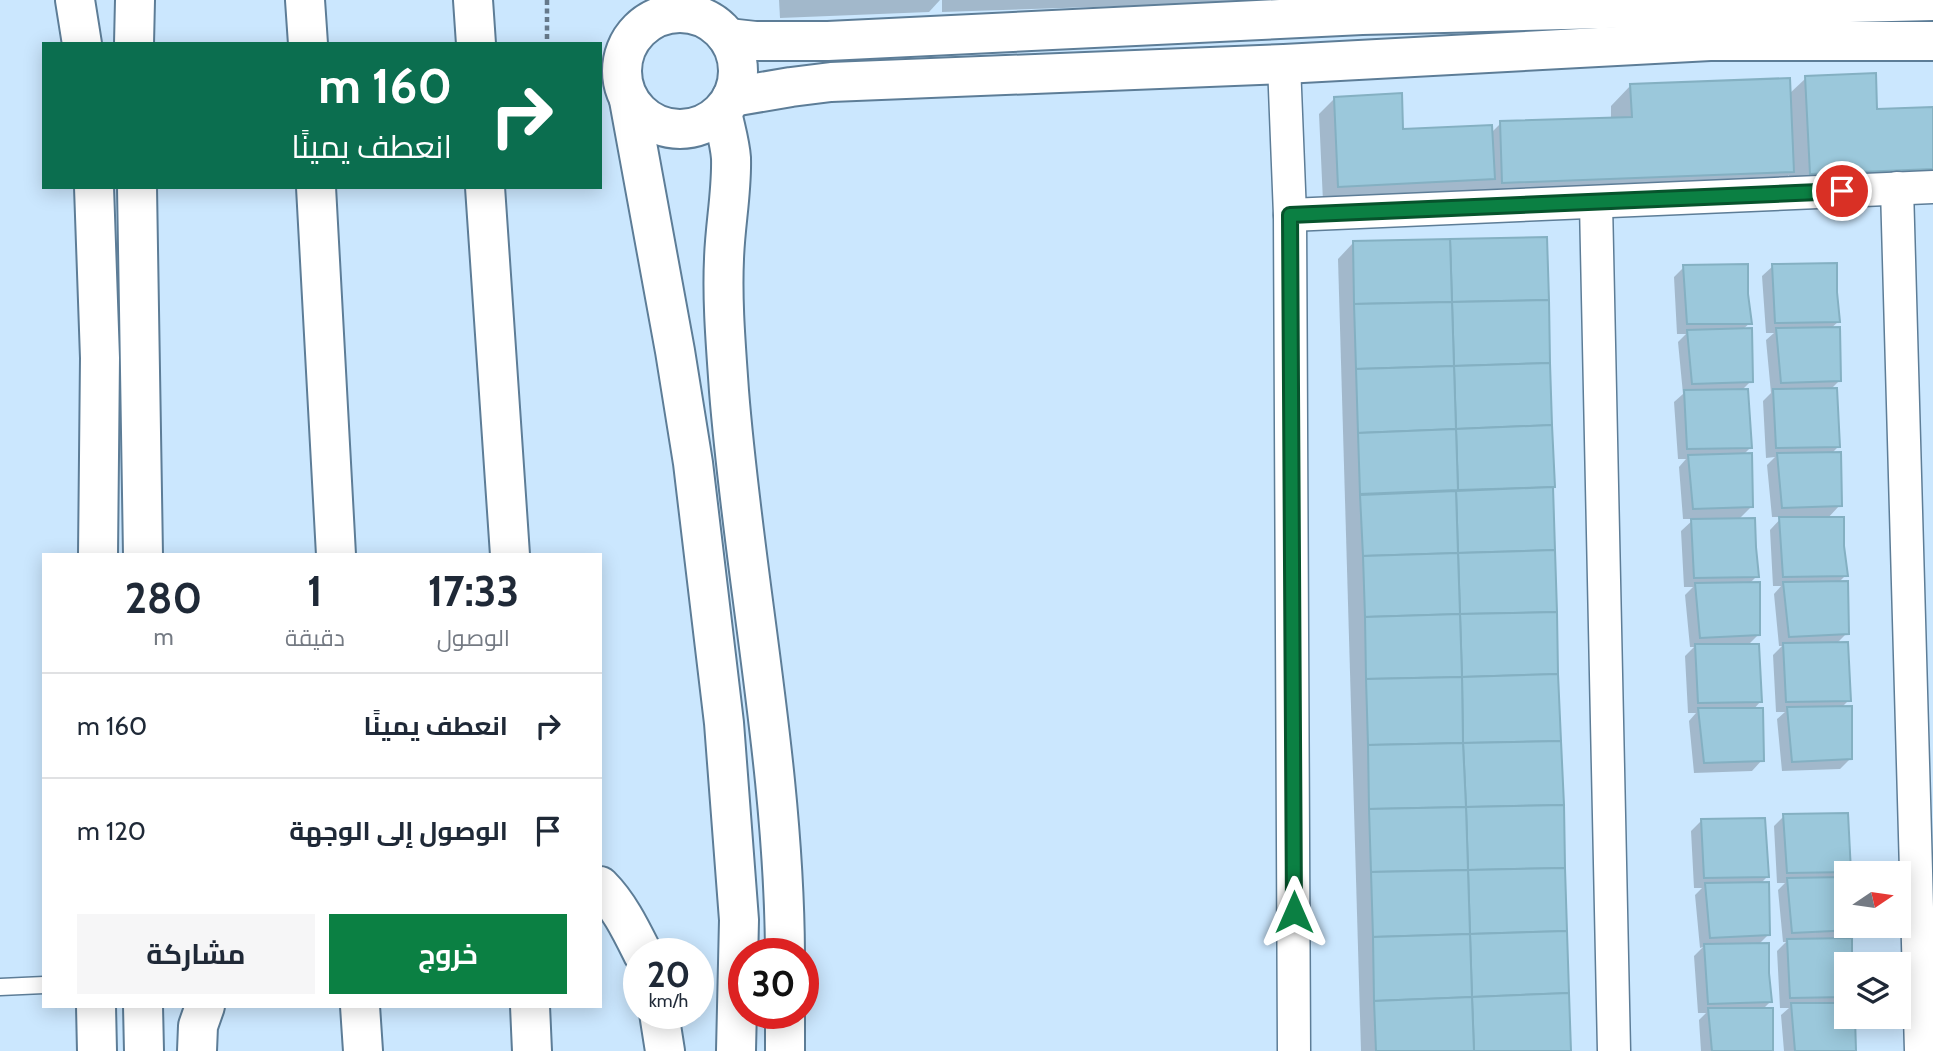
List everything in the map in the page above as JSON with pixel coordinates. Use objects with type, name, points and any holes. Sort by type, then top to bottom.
[{"type":"main road","points":[[134,42],[135,0]]},
{"type":"main road","points":[[305,0],[308,42]]},
{"type":"main road","points":[[473,0],[476,42]]},
{"type":"main road","points":[[630,0],[630,41]]},
{"type":"main road","points":[[727,104],[791,87],[831,82],[1284,64],[1933,1]]},
{"type":"main road","points":[[736,1051],[739,920],[724,723],[692,463],[675,351],[621,65],[635,32],[649,20],[665,13],[683,12],[720,21],[755,41],[828,41],[1361,7],[1710,24],[1933,41]]},
{"type":"main road","points":[[629,100],[640,114],[655,124],[673,129],[708,123],[727,104],[738,82],[736,52],[720,21]]},
{"type":"main road","points":[[727,104],[731,187],[726,224],[724,301],[730,393],[781,837],[784,938]]},
{"type":"main road","points":[[94,189],[100,358],[98,553]]},
{"type":"main road","points":[[138,189],[143,553]]},
{"type":"main road","points":[[316,189],[336,553]]},
{"type":"main road","points":[[485,189],[510,553]]},
{"type":"main road","points":[[602,888],[635,938]]},
{"type":"main road","points":[[96,1008],[97,1051]]},
{"type":"main road","points":[[143,1008],[144,1051]]},
{"type":"main road","points":[[197,1051],[198,1026],[204,1008]]},
{"type":"main road","points":[[360,1008],[363,1051]]},
{"type":"main road","points":[[530,1008],[532,1051]]},
{"type":"main road","points":[[662,1029],[665,1051]]},
{"type":"main road","points":[[785,1029],[785,1051]]},
{"type":"street","points":[[1284,64],[1290,215],[1294,1051]]},
{"type":"street","points":[[1290,215],[1933,187]]},
{"type":"street","points":[[1897,188],[1921,1051]]},
{"type":"street","points":[[1596,203],[1614,1051]]},
{"type":"lane","points":[[0,987],[42,985]]},
{"type":"path","points":[[547,0],[547,42]]},
{"type":"building","points":[[1876,73],[1877,109],[1933,107],[1933,169],[1810,174],[1805,76]]},
{"type":"building","points":[[1790,78],[1794,172],[1502,183],[1500,121],[1632,117],[1630,84]]},
{"type":"building","points":[[1402,93],[1403,129],[1492,125],[1495,179],[1338,187],[1334,97]]},
{"type":"building","points":[[1547,237],[1549,300],[1452,302],[1450,239]]},
{"type":"building","points":[[1450,239],[1452,302],[1354,304],[1353,241]]},
{"type":"building","points":[[1837,263],[1840,322],[1775,323],[1772,264]]},
{"type":"building","points":[[1748,264],[1752,324],[1687,324],[1683,265]]},
{"type":"building","points":[[1549,300],[1550,363],[1454,366],[1452,302]]},
{"type":"building","points":[[1452,302],[1454,366],[1356,369],[1354,304]]},
{"type":"building","points":[[1840,327],[1841,381],[1781,383],[1776,328]]},
{"type":"building","points":[[1752,328],[1753,382],[1692,384],[1687,330]]},
{"type":"building","points":[[1550,363],[1552,425],[1456,429],[1454,366]]},
{"type":"building","points":[[1454,366],[1456,429],[1358,433],[1356,369]]},
{"type":"building","points":[[1837,388],[1840,447],[1776,448],[1773,389]]},
{"type":"building","points":[[1748,389],[1752,448],[1687,449],[1684,390]]},
{"type":"building","points":[[1552,425],[1555,487],[1458,490],[1456,429]]},
{"type":"building","points":[[1456,429],[1458,490],[1360,494],[1358,433]]},
{"type":"building","points":[[1841,452],[1842,506],[1782,508],[1777,453]]},
{"type":"building","points":[[1752,453],[1753,507],[1693,509],[1688,455]]},
{"type":"building","points":[[1553,487],[1555,550],[1458,553],[1456,491]]},
{"type":"building","points":[[1456,491],[1458,553],[1363,556],[1360,495]]},
{"type":"building","points":[[1779,517],[1844,517],[1848,576],[1783,577]]},
{"type":"building","points":[[1755,518],[1759,577],[1694,578],[1691,519]]},
{"type":"building","points":[[1555,550],[1557,612],[1460,614],[1458,553]]},
{"type":"building","points":[[1458,553],[1460,614],[1365,617],[1363,556]]},
{"type":"building","points":[[1848,581],[1849,634],[1789,637],[1783,582]]},
{"type":"building","points":[[1760,582],[1760,635],[1700,638],[1695,583]]},
{"type":"building","points":[[1557,612],[1558,674],[1462,677],[1460,614]]},
{"type":"building","points":[[1460,614],[1462,677],[1366,679],[1365,617]]},
{"type":"building","points":[[1848,642],[1851,701],[1786,702],[1783,643]]},
{"type":"building","points":[[1695,644],[1759,644],[1762,702],[1698,703]]},
{"type":"building","points":[[1558,674],[1561,741],[1463,743],[1462,677]]},
{"type":"building","points":[[1462,677],[1463,743],[1368,745],[1366,679]]},
{"type":"building","points":[[1852,706],[1852,759],[1792,762],[1787,707]]},
{"type":"building","points":[[1698,708],[1763,708],[1764,761],[1704,763]]},
{"type":"building","points":[[1561,741],[1564,805],[1466,807],[1463,743]]},
{"type":"building","points":[[1463,743],[1466,807],[1369,809],[1368,745]]},
{"type":"building","points":[[1564,805],[1565,868],[1468,870],[1466,807]]},
{"type":"building","points":[[1466,807],[1468,870],[1371,872],[1369,809]]},
{"type":"building","points":[[1848,813],[1850,861],[1834,861],[1834,872],[1787,873],[1783,814]]},
{"type":"building","points":[[1765,818],[1769,877],[1704,878],[1701,819]]},
{"type":"building","points":[[1565,868],[1567,931],[1470,934],[1468,870]]},
{"type":"building","points":[[1468,870],[1470,934],[1373,937],[1371,872]]},
{"type":"building","points":[[1834,877],[1834,931],[1792,933],[1787,878]]},
{"type":"building","points":[[1769,882],[1770,935],[1710,938],[1705,883]]},
{"type":"building","points":[[1567,931],[1569,993],[1472,997],[1470,934]]},
{"type":"building","points":[[1470,934],[1472,997],[1374,1001],[1373,937]]},
{"type":"building","points":[[1852,938],[1852,952],[1834,952],[1834,997],[1790,998],[1787,939]]},
{"type":"building","points":[[1769,943],[1772,1002],[1708,1004],[1704,944]]},
{"type":"building","points":[[1569,993],[1571,1051],[1474,1051],[1472,997]]},
{"type":"building","points":[[1472,997],[1474,1051],[1376,1051],[1374,1001]]},
{"type":"building","points":[[1791,1003],[1834,1003],[1834,1029],[1855,1029],[1856,1051],[1795,1051]]},
{"type":"building","points":[[1708,1008],[1773,1008],[1773,1051],[1712,1051]]},
{"type":"route","points":[[1294,912],[1290,215],[1842,191]]}]
